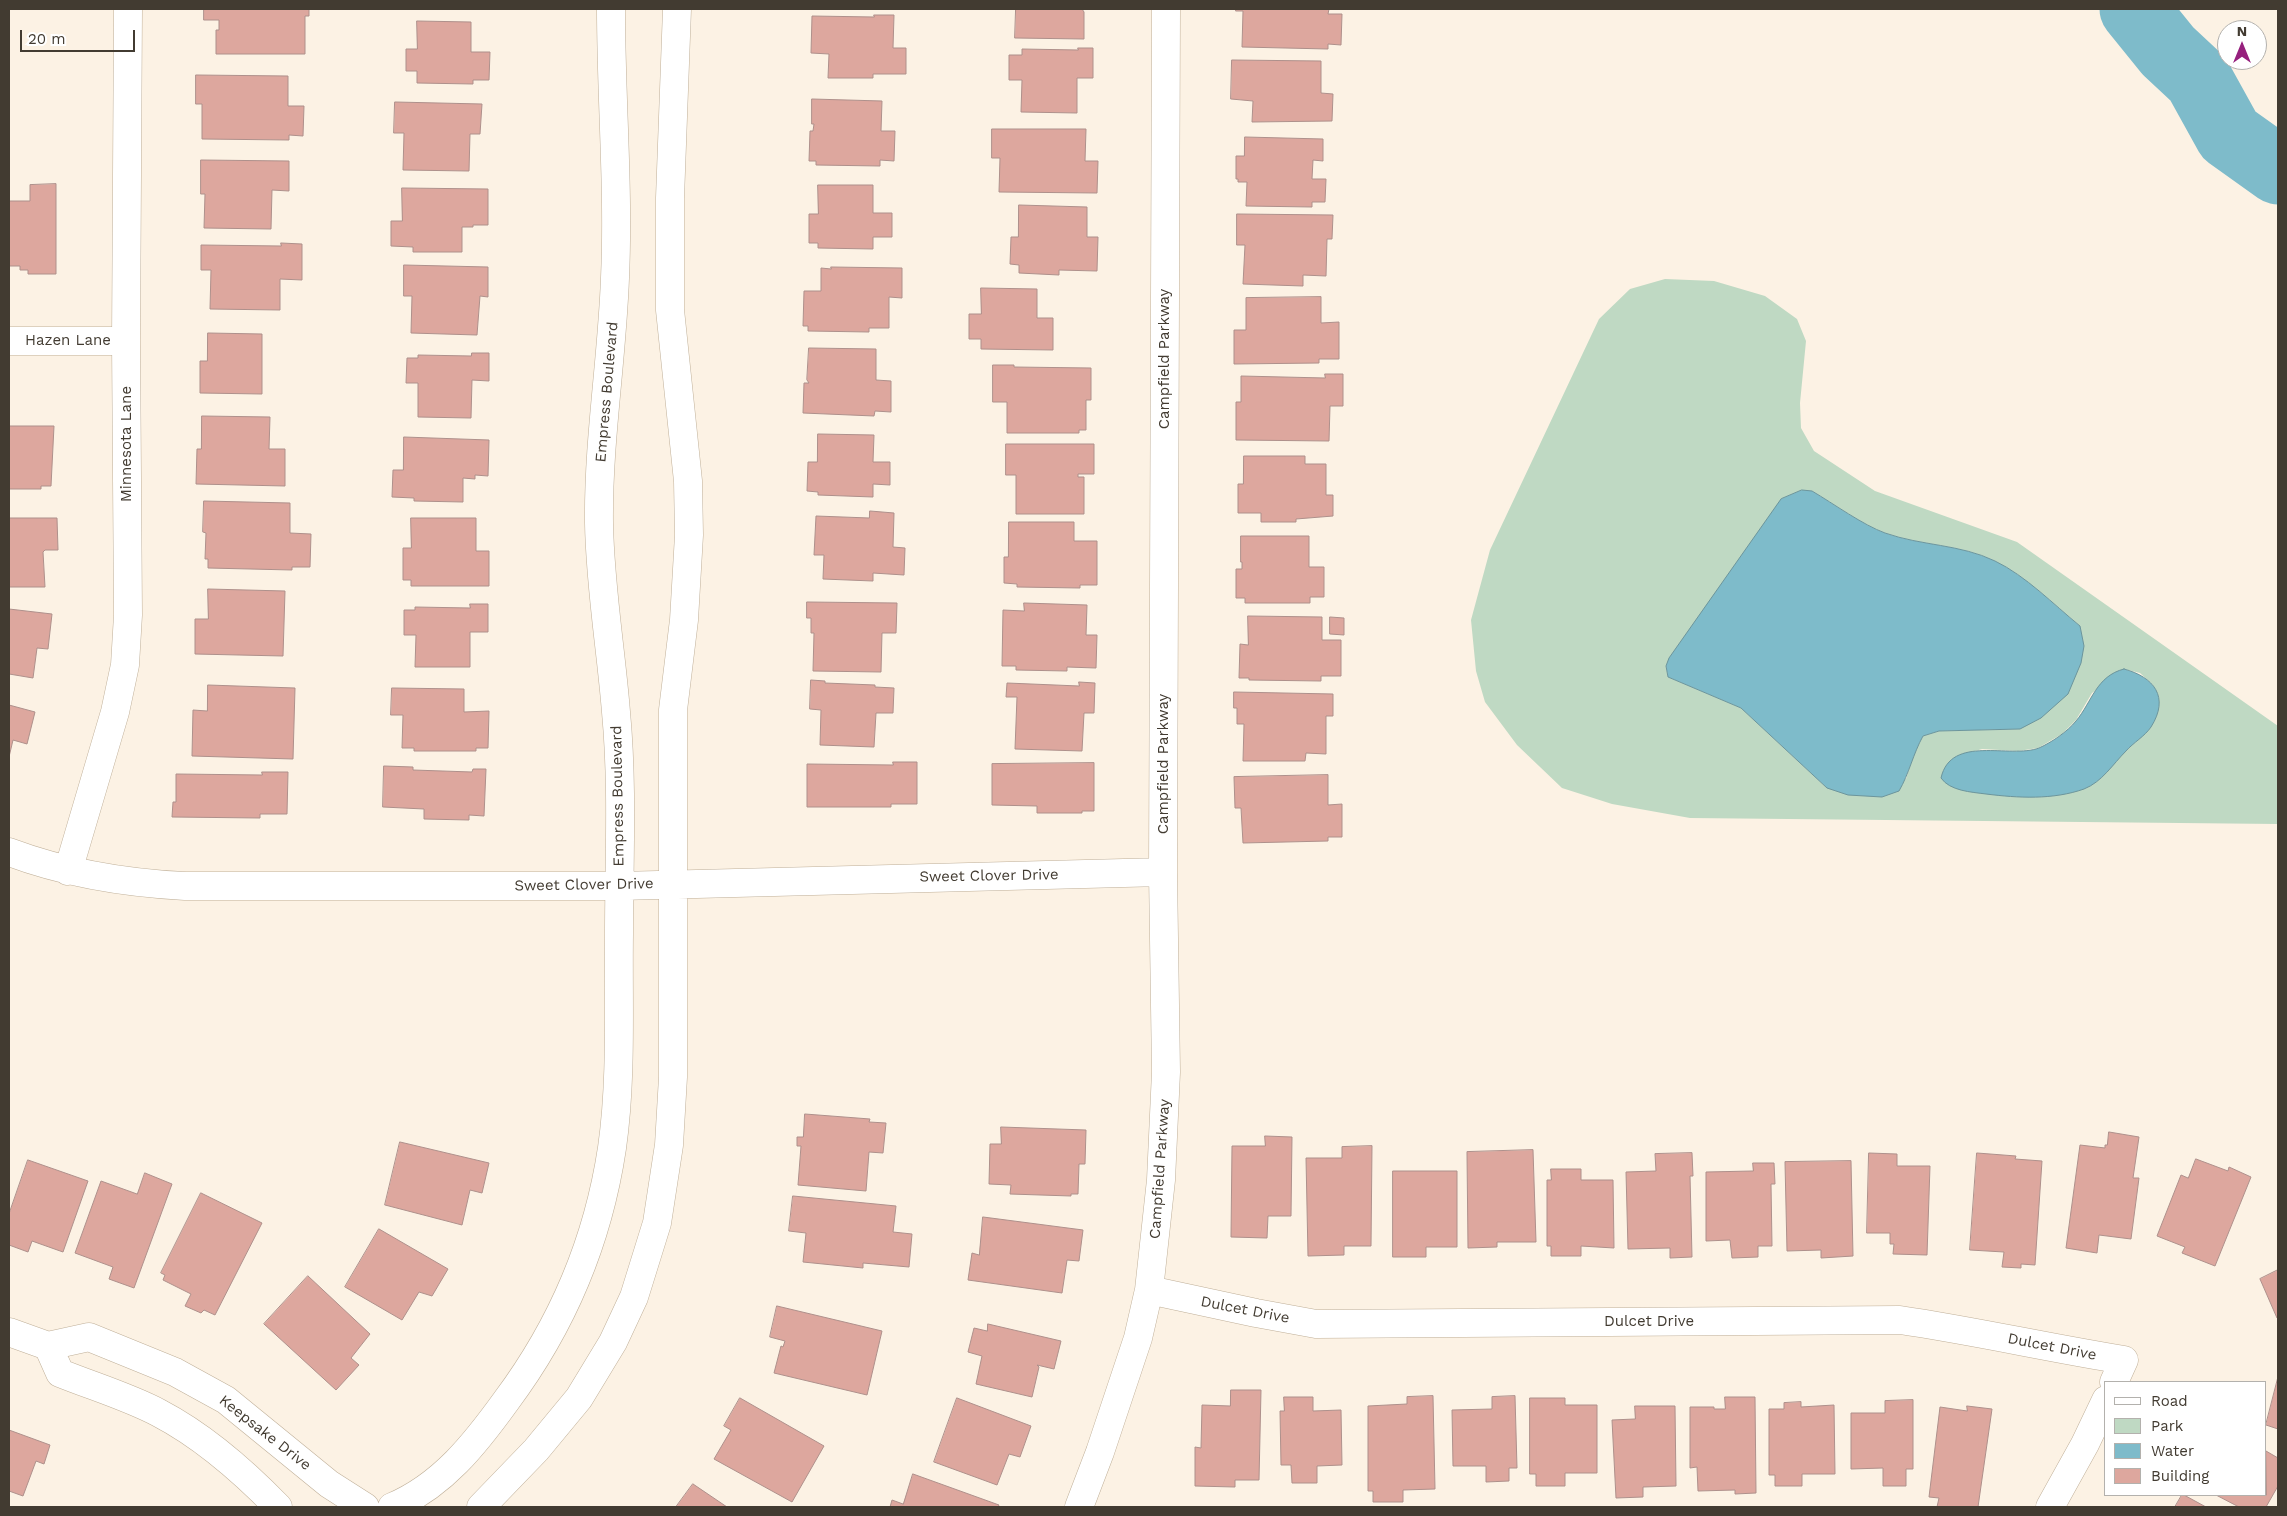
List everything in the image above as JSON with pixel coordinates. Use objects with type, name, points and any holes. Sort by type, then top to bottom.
[{"type":"street","name":"Minnesota Lane","points":[[68,871],[115,712],[125,665],[128,615],[126,341],[128,9]]},
{"type":"street","name":"Empress Boulevard","points":[[392,1507],[415,1497],[432,1486],[483,1434],[538,1355],[577,1280],[598,1219],[612,1147],[618,1080],[619,745],[600,566],[599,504],[616,272],[616,131],[611,9]]},
{"type":"street","points":[[481,1507],[536,1450],[579,1398],[613,1342],[634,1297],[657,1223],[669,1145],[673,1077],[673,710],[684,620],[689,535],[688,481],[670,310],[670,198],[677,9]]},
{"type":"street","name":"Campfield Parkway","points":[[1079,1507],[1138,1338],[1150,1290],[1161,1180],[1166,1081],[1163,872],[1166,9]]},
{"type":"street","name":"Hazen Lane","points":[[9,341],[126,341]]},
{"type":"street","name":"Sweet Clover Drive","points":[[9,852],[68,871],[150,884],[185,886],[619,886],[1163,872]]},
{"type":"street","name":"Dulcet Drive","points":[[1150,1290],[1316,1324],[1900,1320],[1974,1331],[2049,1348],[2124,1360],[2114,1381]]},
{"type":"street","points":[[9,1332],[48,1346],[60,1373],[159,1413],[198,1438],[259,1487],[278,1507]]},
{"type":"street","name":"Keepsake Drive","points":[[48,1346],[89,1337],[175,1372],[226,1400],[329,1484],[365,1507]]},
{"type":"street","points":[[2050,1507],[2085,1444],[2104,1404]]},
{"type":"green space","points":[[1665,279],[1714,281],[1765,296],[1797,319],[1806,341],[1800,403],[1801,428],[1814,451],[1875,491],[2017,542],[2278,726],[2278,824],[1690,818],[1612,804],[1562,788],[1517,745],[1485,702],[1476,671],[1471,620],[1490,550],[1599,319],[1630,289]],"holes":[[[1812,491],[1858,520],[1885,533],[1969,551],[2007,567],[2080,626],[2020,729],[1939,731],[1923,736],[1914,752],[1906,779],[1827,788],[1741,708],[1668,677],[1666,666]],[[2124,669],[2140,673],[2153,685],[2150,728],[2126,751],[1965,754],[1982,749],[2018,751],[2038,748],[2062,734],[2076,720],[2092,693]]]},
{"type":"water","points":[[1802,490],[1812,491],[1858,520],[1885,533],[1982,555],[2018,574],[2080,626],[2084,646],[2081,663],[2068,694],[2041,718],[2020,729],[1939,731],[1923,736],[1899,791],[1882,797],[1848,795],[1827,788],[1741,708],[1668,677],[1666,666],[1669,658],[1781,499]]},
{"type":"water","points":[[2124,669],[2144,677],[2156,690],[2159,698],[2157,716],[2146,733],[2102,777],[2090,786],[2072,793],[2060,795],[2010,796],[1961,790],[1950,786],[1941,778],[1947,765],[1956,756],[1969,752],[1983,751],[2027,751],[2049,743],[2064,733],[2076,721],[2096,690],[2107,677]]},
{"type":"building","points":[[204,9],[309,9],[309,16],[305,16],[305,54],[216,54],[216,30],[219,30],[219,20],[204,20]]},
{"type":"building","points":[[1016,9],[1082,9],[1084,12],[1084,39],[1015,38]]},
{"type":"building","points":[[1236,9],[1329,9],[1328,14],[1342,14],[1341,45],[1328,44],[1328,49],[1242,47],[1243,11],[1236,11]]},
{"type":"building","points":[[874,15],[894,15],[893,48],[906,48],[906,74],[873,74],[873,78],[828,78],[829,54],[811,53],[812,16],[874,17]]},
{"type":"building","points":[[417,21],[471,22],[471,52],[490,52],[489,80],[473,80],[473,84],[417,83],[417,71],[406,71],[406,49],[417,49]]},
{"type":"building","points":[[1078,48],[1093,48],[1093,78],[1077,78],[1077,113],[1021,112],[1022,80],[1009,80],[1009,55],[1022,55],[1022,49],[1078,50]]},
{"type":"building","points":[[1232,60],[1321,61],[1321,93],[1333,94],[1332,121],[1252,122],[1253,101],[1231,99]]},
{"type":"building","points":[[196,75],[288,76],[288,106],[304,106],[303,136],[289,135],[289,140],[202,139],[202,104],[196,104]]},
{"type":"building","points":[[812,99],[882,101],[881,131],[895,131],[894,161],[880,160],[880,166],[816,165],[816,161],[809,161],[810,131],[813,131],[814,124],[812,124]]},
{"type":"building","points":[[395,102],[482,104],[480,134],[470,134],[469,171],[403,170],[404,133],[394,133]]},
{"type":"building","points":[[992,129],[1086,129],[1085,161],[1098,161],[1097,193],[999,192],[1000,158],[992,158]]},
{"type":"building","points":[[1245,137],[1323,139],[1323,161],[1313,160],[1312,179],[1326,179],[1325,202],[1312,202],[1312,207],[1246,206],[1247,182],[1238,182],[1238,179],[1236,179],[1236,156],[1244,156]]},
{"type":"building","points":[[201,160],[289,161],[289,191],[272,190],[271,229],[204,228],[205,194],[201,194]]},
{"type":"building","points":[[56,184],[56,274],[28,274],[28,270],[20,270],[20,266],[9,266],[9,201],[30,201],[30,185]]},
{"type":"building","points":[[818,185],[873,185],[873,213],[892,213],[892,237],[873,237],[873,249],[818,248],[818,243],[809,243],[809,214],[818,214]]},
{"type":"building","points":[[402,188],[488,189],[488,225],[462,227],[462,252],[413,252],[413,247],[391,246],[391,221],[402,221]]},
{"type":"building","points":[[1019,205],[1087,207],[1087,237],[1098,237],[1097,271],[1059,270],[1059,275],[1019,273],[1019,265],[1010,264],[1011,237],[1018,237]]},
{"type":"building","points":[[1237,214],[1333,215],[1332,239],[1327,239],[1326,276],[1303,275],[1303,286],[1243,284],[1245,245],[1237,245]]},
{"type":"building","points":[[281,243],[302,244],[302,280],[280,279],[280,310],[210,309],[211,270],[201,270],[201,245],[281,246]]},
{"type":"building","points":[[404,265],[488,267],[488,297],[480,296],[477,335],[411,333],[412,296],[404,296]]},
{"type":"building","points":[[831,267],[902,268],[902,298],[889,297],[889,328],[869,328],[869,332],[808,331],[808,326],[803,326],[804,291],[821,291],[821,268],[831,269]]},
{"type":"building","points":[[981,288],[1037,289],[1037,318],[1053,318],[1053,350],[981,349],[981,339],[969,339],[969,314],[981,314]]},
{"type":"building","points":[[1321,297],[1321,323],[1339,322],[1339,359],[1319,359],[1319,363],[1234,364],[1234,330],[1246,330],[1246,298]]},
{"type":"building","points":[[208,333],[262,334],[262,394],[200,393],[200,361],[207,361]]},
{"type":"building","points":[[809,348],[876,349],[876,380],[891,381],[891,412],[875,411],[874,416],[803,413],[804,383],[809,383],[807,380]]},
{"type":"building","points":[[472,353],[489,353],[489,381],[472,380],[471,418],[418,417],[418,383],[406,383],[407,358],[418,358],[418,355],[471,356]]},
{"type":"building","points":[[993,365],[1091,368],[1091,400],[1086,400],[1086,430],[1079,430],[1079,433],[1007,433],[1007,402],[993,402]]},
{"type":"building","points":[[1325,374],[1343,374],[1343,406],[1330,406],[1329,441],[1236,440],[1236,402],[1241,402],[1241,376],[1325,378]]},
{"type":"building","points":[[202,416],[270,417],[269,449],[285,449],[285,486],[196,484],[197,449],[201,449]]},
{"type":"building","points":[[9,426],[54,426],[51,486],[41,486],[41,489],[9,489]]},
{"type":"building","points":[[818,434],[874,435],[873,462],[890,462],[890,485],[873,484],[873,497],[818,495],[818,492],[807,491],[808,462],[817,462]]},
{"type":"building","points":[[404,437],[489,440],[488,476],[475,475],[475,479],[463,478],[463,502],[414,501],[414,498],[392,497],[393,470],[403,470]]},
{"type":"building","points":[[1006,444],[1094,444],[1094,474],[1078,474],[1078,477],[1084,477],[1084,514],[1016,514],[1016,475],[1006,475]]},
{"type":"building","points":[[1244,456],[1305,456],[1305,464],[1326,464],[1326,495],[1333,495],[1333,516],[1296,519],[1296,522],[1261,522],[1261,513],[1238,513],[1238,484],[1243,484]]},
{"type":"building","points":[[204,501],[290,503],[290,533],[311,534],[310,567],[292,567],[292,570],[208,568],[208,559],[205,559],[206,533],[203,532]]},
{"type":"building","points":[[870,511],[894,513],[893,547],[905,548],[904,575],[873,573],[873,581],[823,579],[824,555],[814,555],[816,516],[869,518]]},
{"type":"building","points":[[9,518],[57,518],[58,550],[45,550],[43,552],[45,587],[9,587]]},
{"type":"building","points":[[411,518],[476,518],[476,551],[489,551],[489,586],[411,586],[411,580],[403,580],[403,548],[411,548]]},
{"type":"building","points":[[1009,522],[1074,522],[1074,541],[1097,541],[1097,585],[1080,585],[1080,588],[1017,587],[1017,584],[1004,583],[1004,557],[1008,557]]},
{"type":"building","points":[[1241,536],[1309,536],[1309,567],[1324,567],[1324,597],[1310,597],[1310,603],[1245,603],[1245,598],[1236,598],[1236,569],[1242,569]]},
{"type":"building","points":[[208,589],[285,591],[283,656],[195,654],[195,619],[208,619]]},
{"type":"building","points":[[807,602],[897,603],[896,633],[882,633],[881,672],[813,671],[814,633],[811,633],[811,618],[807,618]]},
{"type":"building","points":[[1024,603],[1087,605],[1086,635],[1097,635],[1096,668],[1067,667],[1067,671],[1016,670],[1016,666],[1002,666],[1003,610],[1024,611]]},
{"type":"building","points":[[470,604],[488,604],[488,632],[470,632],[470,667],[415,667],[416,635],[404,635],[404,610],[415,610],[415,607],[470,608]]},
{"type":"building","points":[[9,609],[52,614],[48,649],[37,648],[33,678],[9,674]]},
{"type":"building","points":[[1248,616],[1322,617],[1322,640],[1341,640],[1341,676],[1321,676],[1321,681],[1249,680],[1249,678],[1239,678],[1240,644],[1248,645]]},
{"type":"building","points":[[1330,617],[1344,618],[1344,635],[1330,634]]},
{"type":"building","points":[[811,680],[825,681],[825,683],[875,685],[875,687],[894,688],[893,713],[876,713],[874,747],[820,745],[821,710],[810,709]]},
{"type":"building","points":[[1079,682],[1095,683],[1094,713],[1084,713],[1082,751],[1015,749],[1017,697],[1006,697],[1007,683],[1079,686]]},
{"type":"building","points":[[208,685],[295,688],[293,759],[192,756],[193,710],[207,711]]},
{"type":"building","points":[[392,688],[464,689],[464,712],[489,711],[488,748],[476,748],[476,751],[414,751],[414,748],[402,748],[403,715],[391,715]]},
{"type":"building","points":[[1234,692],[1333,694],[1333,716],[1326,716],[1326,754],[1306,753],[1305,761],[1243,761],[1244,724],[1237,724]]},
{"type":"building","points":[[9,705],[35,712],[27,744],[13,740],[9,757]]},
{"type":"building","points":[[893,762],[917,762],[917,804],[891,804],[891,807],[807,807],[807,764],[893,765]]},
{"type":"building","points":[[1094,763],[1094,811],[1082,811],[1082,813],[1037,813],[1037,806],[992,805],[992,764]]},
{"type":"building","points":[[384,766],[413,767],[413,770],[472,772],[473,769],[486,769],[484,816],[469,815],[469,820],[424,819],[424,809],[383,807]]},
{"type":"building","points":[[262,772],[288,772],[287,814],[260,814],[260,818],[172,817],[173,802],[176,802],[176,774],[262,775]]},
{"type":"building","points":[[1328,775],[1328,805],[1342,804],[1342,837],[1328,837],[1328,841],[1243,843],[1241,808],[1235,808],[1234,777]]},
{"type":"building","points":[[805,1114],[870,1119],[869,1122],[886,1123],[883,1153],[869,1152],[866,1191],[798,1185],[801,1146],[797,1146],[797,1137],[803,1137]]},
{"type":"building","points":[[1001,1127],[1086,1130],[1085,1164],[1079,1164],[1078,1194],[1071,1194],[1071,1196],[1010,1194],[1011,1185],[989,1184],[990,1144],[1001,1144]]},
{"type":"building","points":[[2109,1132],[2139,1137],[2133,1178],[2139,1178],[2131,1239],[2099,1235],[2097,1253],[2066,1248],[2080,1145],[2105,1148]]},
{"type":"building","points":[[1265,1136],[1292,1137],[1291,1216],[1268,1216],[1267,1238],[1231,1237],[1232,1146],[1265,1146]]},
{"type":"building","points":[[400,1142],[489,1163],[482,1193],[470,1190],[462,1225],[385,1205]]},
{"type":"building","points":[[1372,1146],[1371,1246],[1344,1246],[1344,1255],[1308,1256],[1306,1158],[1342,1158],[1342,1147]]},
{"type":"building","points":[[1533,1150],[1536,1242],[1497,1242],[1497,1247],[1468,1248],[1467,1152]]},
{"type":"building","points":[[1692,1153],[1693,1176],[1690,1176],[1692,1257],[1670,1258],[1670,1248],[1628,1249],[1626,1172],[1656,1171],[1655,1154]]},
{"type":"building","points":[[1869,1153],[1897,1154],[1897,1166],[1930,1166],[1927,1255],[1893,1254],[1894,1244],[1890,1244],[1890,1233],[1867,1233]]},
{"type":"building","points":[[1977,1153],[2016,1156],[2015,1159],[2042,1161],[2035,1265],[2021,1264],[2021,1268],[2002,1267],[2004,1252],[1970,1250]]},
{"type":"building","points":[[2196,1159],[2228,1171],[2229,1167],[2251,1177],[2215,1266],[2182,1253],[2185,1247],[2157,1236],[2181,1175],[2188,1178]]},
{"type":"building","points":[[28,1160],[88,1181],[63,1252],[32,1241],[28,1252],[9,1245],[9,1214]]},
{"type":"building","points":[[1851,1161],[1853,1256],[1821,1258],[1821,1250],[1787,1251],[1785,1162]]},
{"type":"building","points":[[1753,1163],[1774,1163],[1775,1184],[1771,1184],[1772,1246],[1758,1246],[1758,1257],[1732,1258],[1730,1240],[1706,1241],[1706,1172],[1753,1171]]},
{"type":"building","points":[[1551,1169],[1581,1169],[1581,1180],[1613,1180],[1614,1248],[1581,1246],[1581,1256],[1551,1256],[1551,1246],[1547,1246],[1547,1180],[1551,1180]]},
{"type":"building","points":[[1393,1171],[1457,1171],[1457,1247],[1426,1247],[1426,1257],[1393,1257]]},
{"type":"building","points":[[145,1173],[172,1184],[134,1288],[109,1279],[113,1267],[75,1253],[101,1181],[137,1194]]},
{"type":"building","points":[[201,1193],[262,1223],[215,1315],[204,1310],[201,1313],[185,1306],[191,1294],[163,1280],[165,1275],[161,1273]]},
{"type":"building","points":[[793,1196],[896,1206],[893,1232],[912,1234],[909,1267],[863,1263],[863,1268],[803,1262],[806,1233],[789,1231]]},
{"type":"building","points":[[983,1217],[1083,1230],[1079,1261],[1067,1260],[1062,1293],[968,1280],[972,1253],[979,1255]]},
{"type":"building","points":[[379,1229],[448,1269],[432,1296],[419,1292],[402,1320],[345,1287]]},
{"type":"building","points":[[2278,1270],[2278,1317],[2277,1318],[2260,1279]]},
{"type":"building","points":[[308,1276],[370,1334],[351,1358],[359,1365],[336,1390],[264,1324]]},
{"type":"building","points":[[777,1306],[882,1331],[867,1395],[774,1373],[781,1346],[783,1347],[785,1341],[770,1337]]},
{"type":"building","points":[[988,1324],[1061,1341],[1054,1369],[1037,1365],[1039,1367],[1032,1397],[976,1384],[982,1356],[968,1352],[974,1328],[987,1331]]},
{"type":"building","points":[[2278,1377],[2278,1429],[2267,1425]]},
{"type":"building","points":[[1231,1390],[1261,1390],[1259,1480],[1235,1480],[1235,1487],[1195,1486],[1195,1447],[1201,1448],[1202,1405],[1230,1406]]},
{"type":"building","points":[[1433,1396],[1435,1489],[1403,1490],[1403,1502],[1373,1502],[1373,1491],[1368,1491],[1368,1406],[1407,1404],[1407,1397]]},
{"type":"building","points":[[1515,1396],[1517,1468],[1509,1468],[1509,1481],[1486,1482],[1486,1466],[1453,1466],[1452,1410],[1492,1409],[1492,1397]]},
{"type":"building","points":[[1284,1397],[1313,1397],[1313,1411],[1341,1410],[1342,1465],[1317,1466],[1317,1483],[1292,1483],[1291,1465],[1281,1465],[1280,1411],[1284,1411]]},
{"type":"building","points":[[1725,1397],[1755,1397],[1756,1493],[1735,1494],[1735,1490],[1698,1491],[1697,1467],[1690,1468],[1690,1407],[1725,1409]]},
{"type":"building","points":[[740,1398],[824,1446],[792,1502],[714,1459],[731,1430],[724,1426]]},
{"type":"building","points":[[957,1398],[1031,1426],[1020,1457],[1009,1454],[997,1485],[934,1462]]},
{"type":"building","points":[[1530,1398],[1565,1398],[1565,1405],[1597,1405],[1597,1473],[1565,1473],[1565,1486],[1536,1486],[1536,1474],[1530,1474]]},
{"type":"building","points":[[1913,1400],[1913,1469],[1906,1469],[1906,1486],[1883,1486],[1883,1468],[1851,1469],[1851,1413],[1885,1413],[1885,1401]]},
{"type":"building","points":[[1801,1402],[1801,1407],[1834,1405],[1835,1474],[1802,1474],[1802,1486],[1775,1486],[1775,1475],[1769,1475],[1769,1409],[1784,1409],[1784,1403]]},
{"type":"building","points":[[1635,1406],[1675,1406],[1676,1486],[1643,1487],[1643,1497],[1616,1498],[1612,1420],[1635,1419]]},
{"type":"building","points":[[1967,1406],[1992,1409],[1978,1507],[1937,1507],[1939,1498],[1929,1497],[1940,1407],[1967,1411]]},
{"type":"building","points":[[9,1430],[50,1445],[44,1464],[36,1461],[23,1496],[9,1491]]},
{"type":"building","points":[[2267,1452],[2278,1458],[2278,1486],[2266,1507],[2239,1507],[2218,1496],[2267,1496]]},
{"type":"building","points":[[913,1474],[999,1505],[998,1507],[890,1507],[892,1500],[903,1504]]},
{"type":"building","points":[[693,1484],[727,1507],[676,1507]]},
{"type":"building","points":[[2181,1496],[2186,1496],[2206,1507],[2175,1507]]},
{"type":"waterway","points":[[2134,9],[2168,51],[2198,79],[2229,135],[2278,170]]}]
